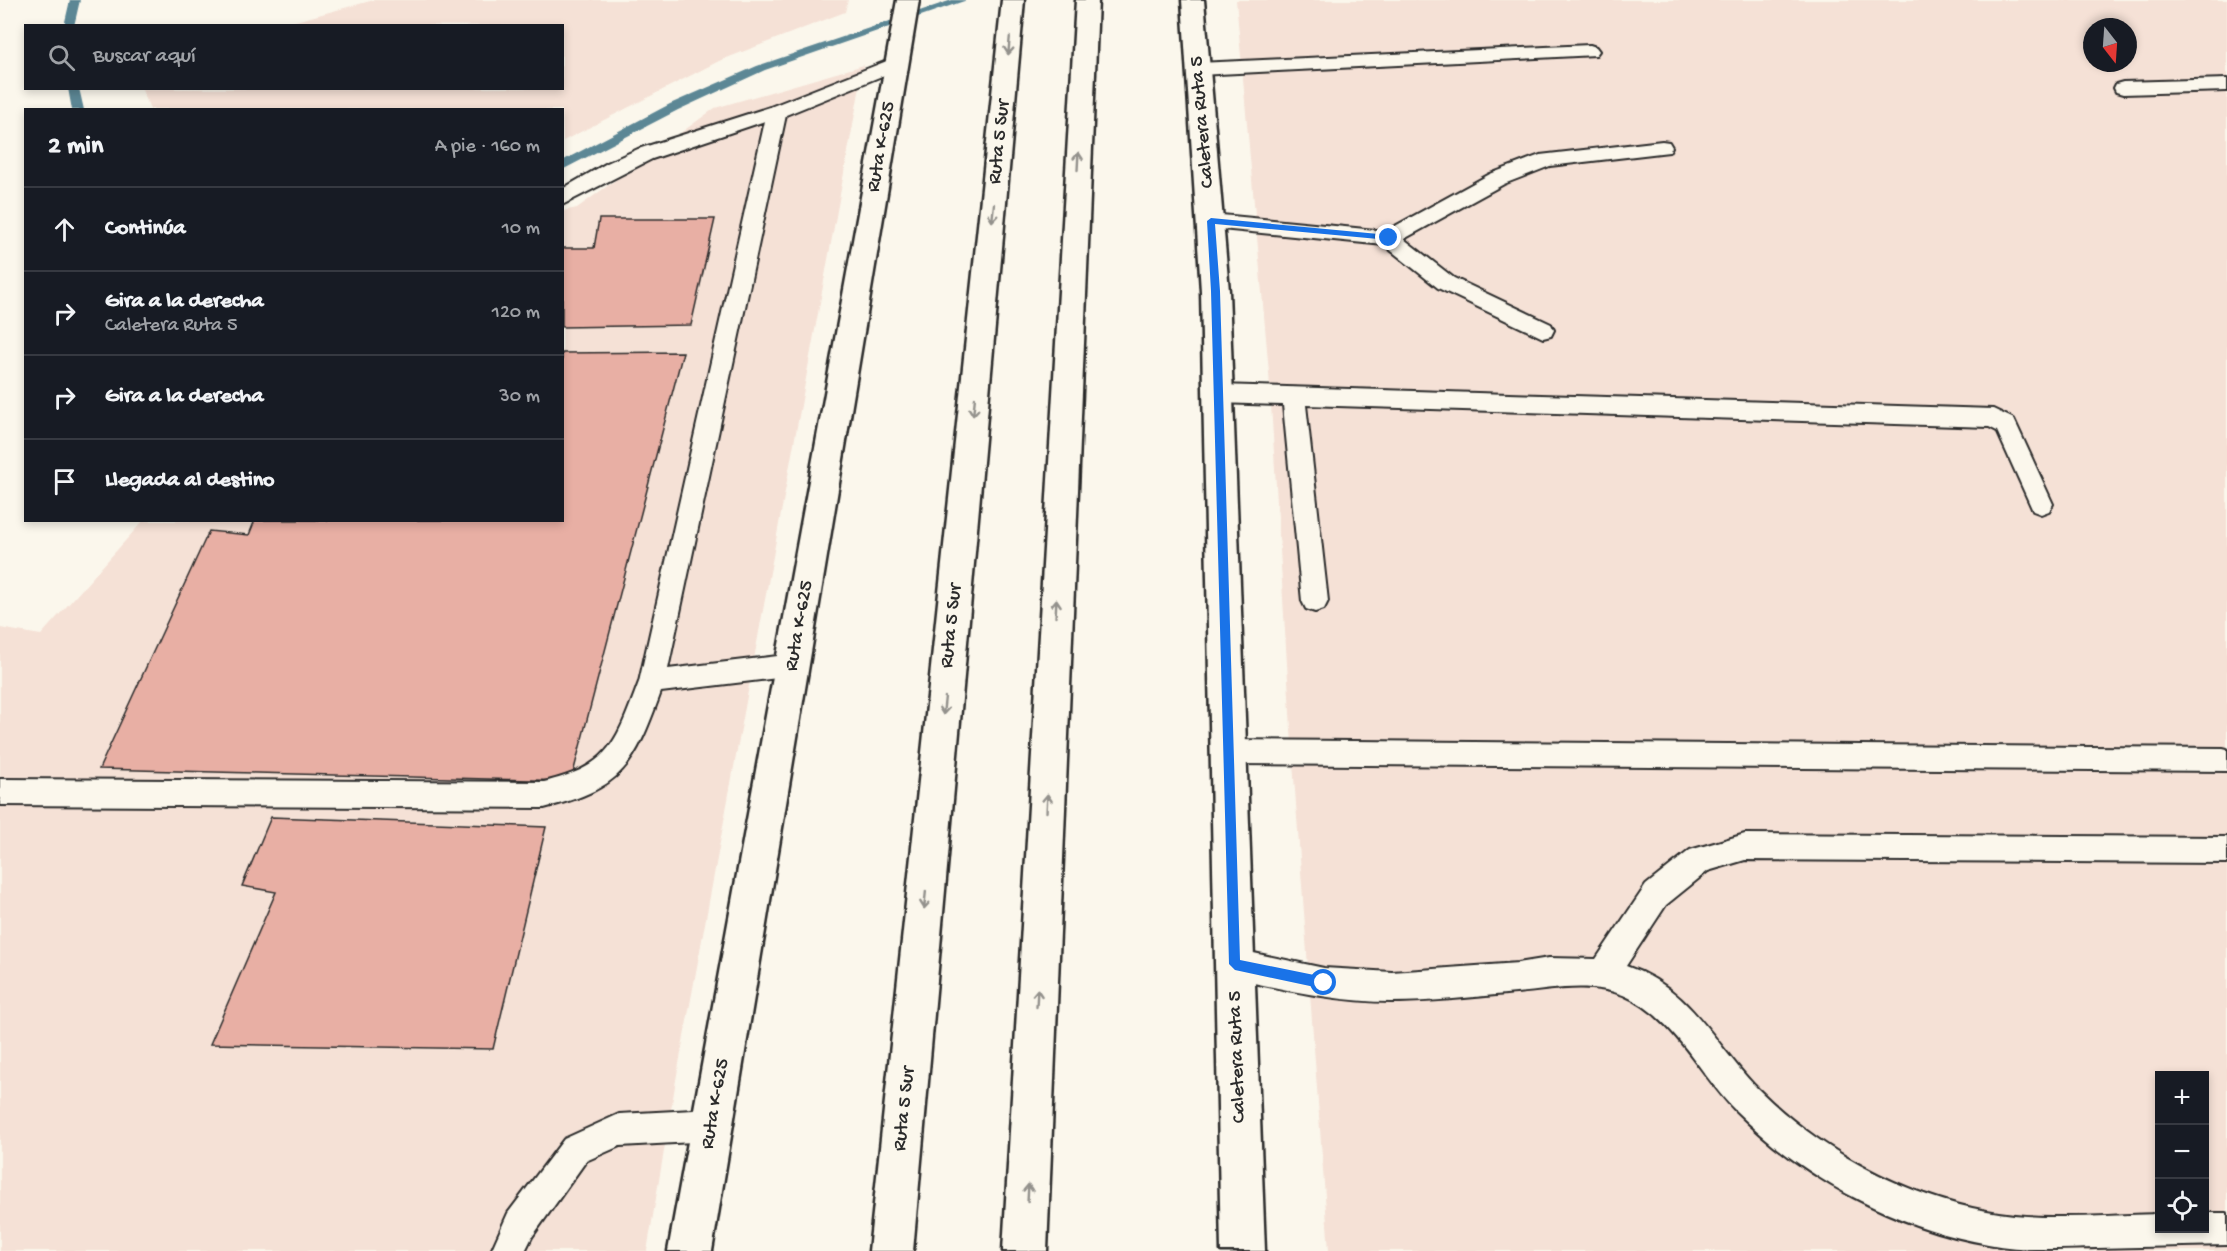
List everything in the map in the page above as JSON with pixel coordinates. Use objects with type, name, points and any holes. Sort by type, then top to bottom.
[{"type":"main road","name":"Ruta K-625","points":[[690,1251],[794,665],[908,0]]},
{"type":"main road","name":"Ruta 5 Sur","points":[[891,1251],[1013,0]]},
{"type":"main road","points":[[1025,1251],[1087,0]]},
{"type":"main road","name":"Caletera Ruta 5","points":[[1193,0],[1211,221],[1219,394],[1243,1251]]},
{"type":"lane","points":[[564,197],[645,154],[777,111],[900,50]]},
{"type":"lane","points":[[1198,69],[1590,51]]},
{"type":"lane","points":[[2123,88],[2227,85]]},
{"type":"lane","points":[[0,792],[544,795],[588,783],[606,771],[626,748],[652,682],[777,111]]},
{"type":"lane","points":[[1389,238],[1497,179],[1547,159],[1662,147]]},
{"type":"lane","points":[[1211,221],[1389,238],[1446,284],[1544,330]]},
{"type":"lane","points":[[1219,394],[1993,418],[2006,425],[2041,504]]},
{"type":"lane","points":[[1294,397],[1315,601]]},
{"type":"lane","points":[[652,682],[794,665]]},
{"type":"lane","points":[[1229,752],[2223,760]]},
{"type":"lane","points":[[1604,974],[1656,895],[1700,860],[1745,847],[2227,850]]},
{"type":"lane","points":[[1235,964],[1324,983],[1392,987],[1518,978],[1549,973],[1604,974],[1631,983],[1657,997],[1681,1017],[1711,1059],[1747,1100],[1789,1136],[1834,1168],[1884,1195],[1936,1215],[1988,1228],[2039,1233],[2227,1229]]},
{"type":"lane","points":[[508,1251],[520,1225],[575,1150],[619,1130],[712,1125]]},
{"type":"shaded area","points":[[374,0],[848,0],[845,12],[719,61],[564,140],[564,108],[150,108],[142,90],[564,90],[564,24],[285,24]]},
{"type":"shaded area","points":[[1236,0],[2227,0],[2227,1251],[1329,1251],[1294,777],[1269,372]]},
{"type":"shaded area","points":[[864,65],[676,1080],[647,1251],[0,1251],[0,628],[41,635],[142,522],[564,522],[564,211],[577,208],[715,108]]},
{"type":"building","points":[[599,219],[715,219],[691,325],[564,327],[564,248],[594,248]]},
{"type":"building","points":[[683,352],[571,781],[99,769],[209,531],[249,535],[254,522],[564,522],[564,353]]},
{"type":"building","points":[[271,817],[546,827],[493,1049],[210,1044],[276,892],[242,886]]},
{"type":"waterway","points":[[69,24],[75,0]]},
{"type":"waterway","points":[[564,165],[674,107],[761,68],[962,0]]},
{"type":"waterway","points":[[73,90],[78,108]]},
{"type":"route","points":[[1324,983],[1235,964],[1211,221],[1389,238]]}]
